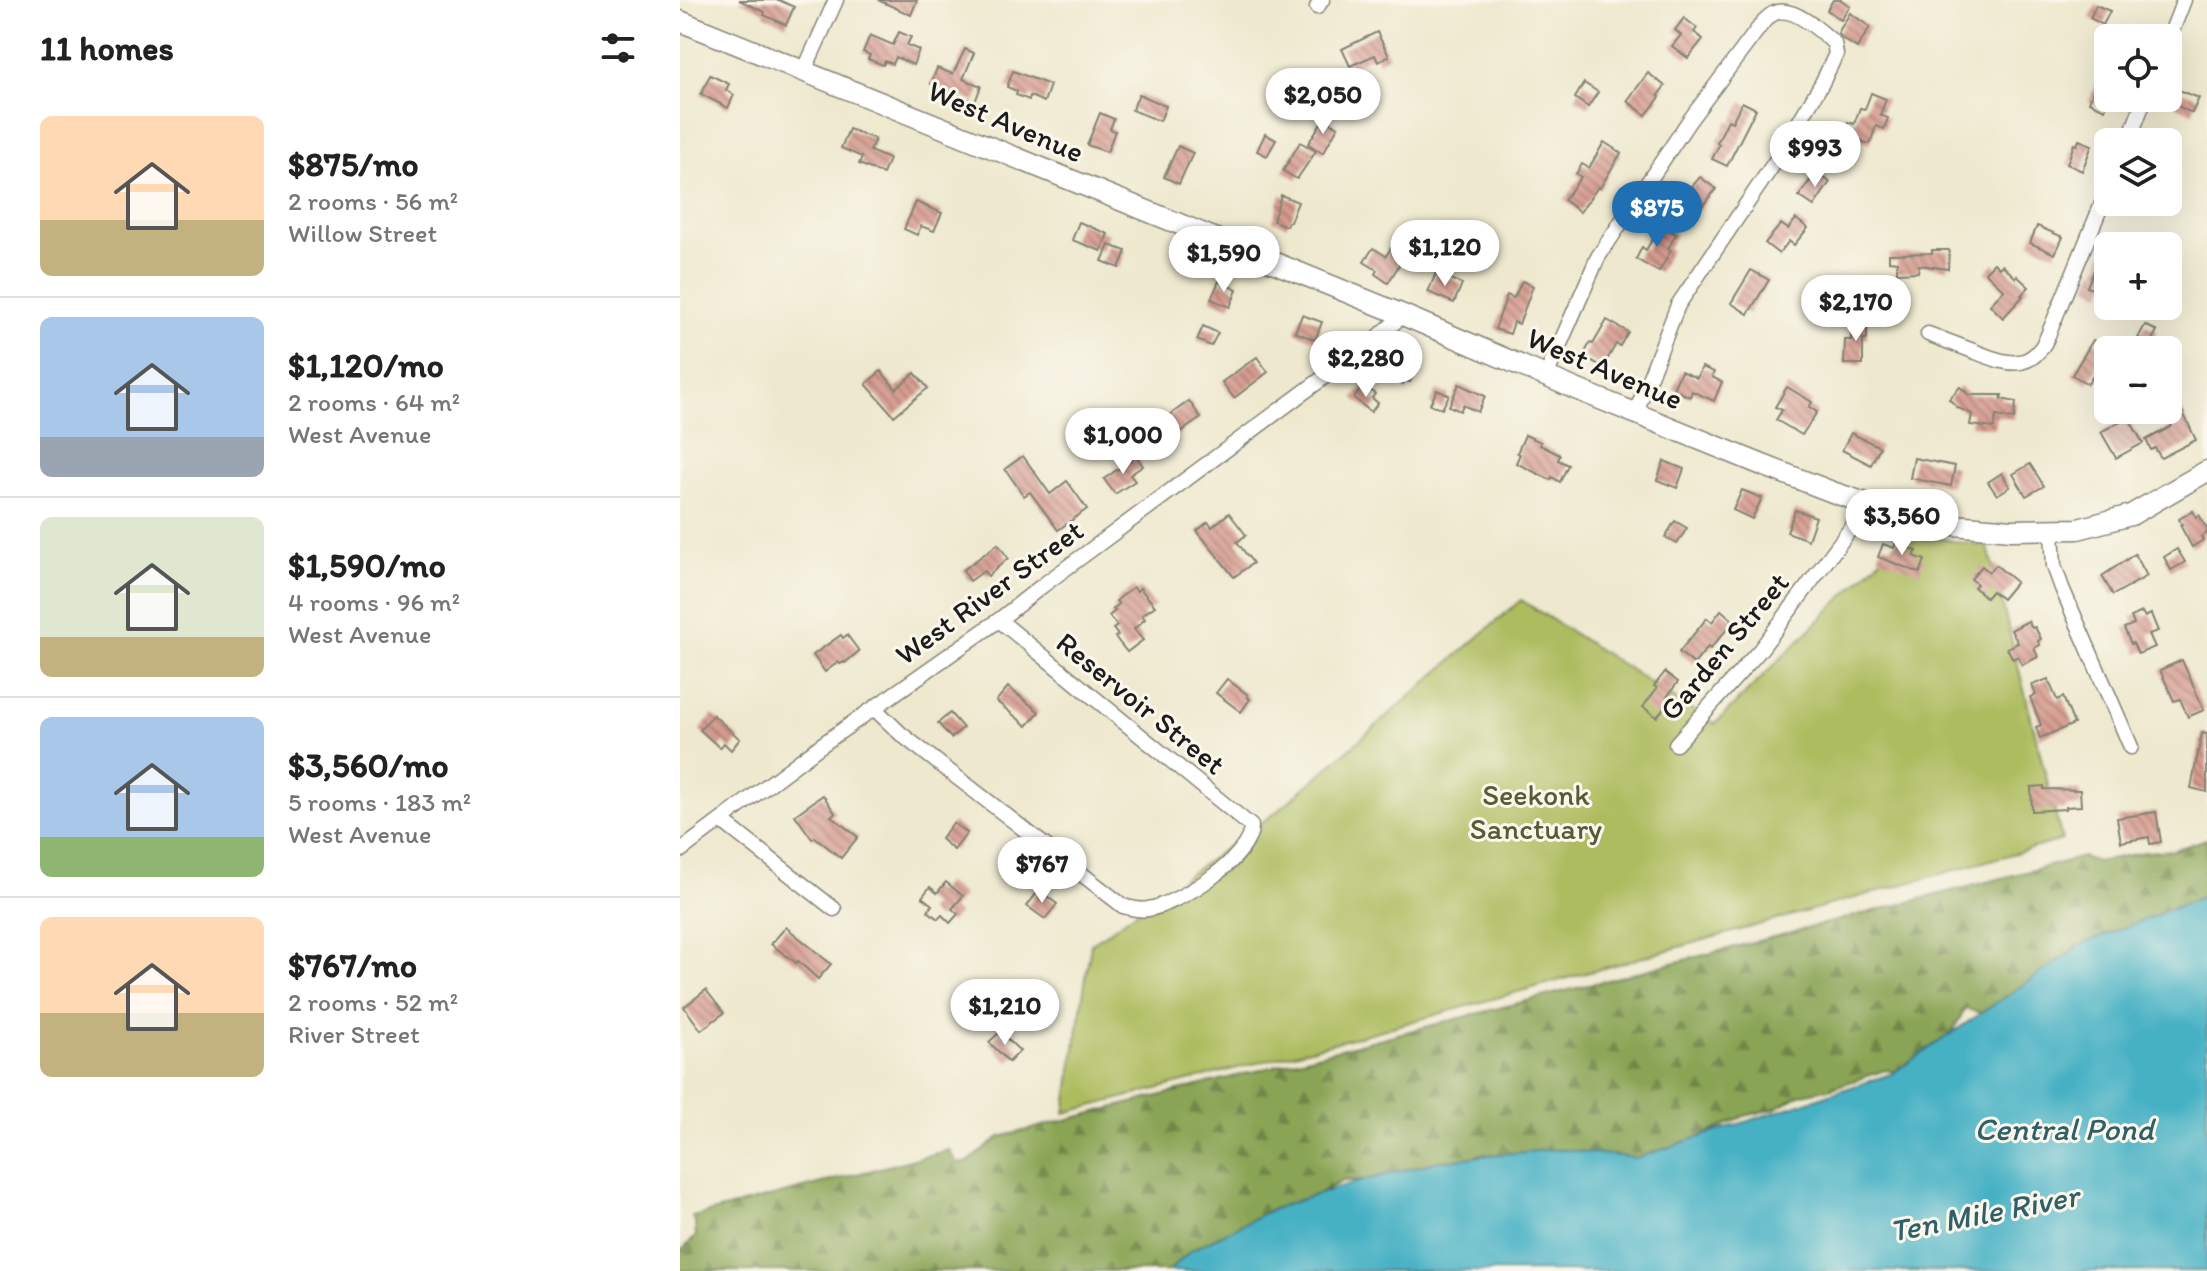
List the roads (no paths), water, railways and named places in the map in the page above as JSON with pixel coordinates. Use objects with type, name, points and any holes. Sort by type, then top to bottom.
[{"type":"street","points":[[804,71],[836,0]]},
{"type":"street","points":[[2175,24],[2184,0]]},
{"type":"street","points":[[1546,376],[1598,257],[1689,121],[1753,34],[1773,13],[1782,11],[1794,14],[1834,43],[1836,54],[1777,159],[1678,305],[1636,412]]},
{"type":"street","name":"West Avenue","points":[[680,21],[1760,464],[1871,505],[1942,524],[2012,530],[2078,529],[2131,515],[2206,474]]},
{"type":"street","points":[[1928,334],[2004,363],[2032,358],[2046,340],[2097,216]]},
{"type":"street","name":"West River Street","points":[[680,851],[820,746],[999,620],[1377,338],[1403,315]]},
{"type":"street","name":"Garden Street","points":[[1676,744],[1760,650],[1871,505]]},
{"type":"street","points":[[2052,531],[2054,566],[2062,588],[2131,747]]},
{"type":"street","name":"Reservoir Street","points":[[875,709],[901,734],[1123,906],[1151,909],[1210,879],[1237,856],[1252,836],[1251,826],[999,620]]},
{"type":"street","points":[[722,821],[834,909]]},
{"type":"water","name":"Central Pond","points":[[2207,895],[2207,1271],[1169,1271],[1190,1251],[1270,1210],[1339,1187],[1435,1162],[1488,1155],[1559,1149],[1636,1158],[1891,1074],[2085,943]]},
{"type":"park label","name":"Seekonk Sanctuary","points":[[1536,811]]},
{"type":"water label","name":"Ten Mile River","points":[[1984,1213]]}]
